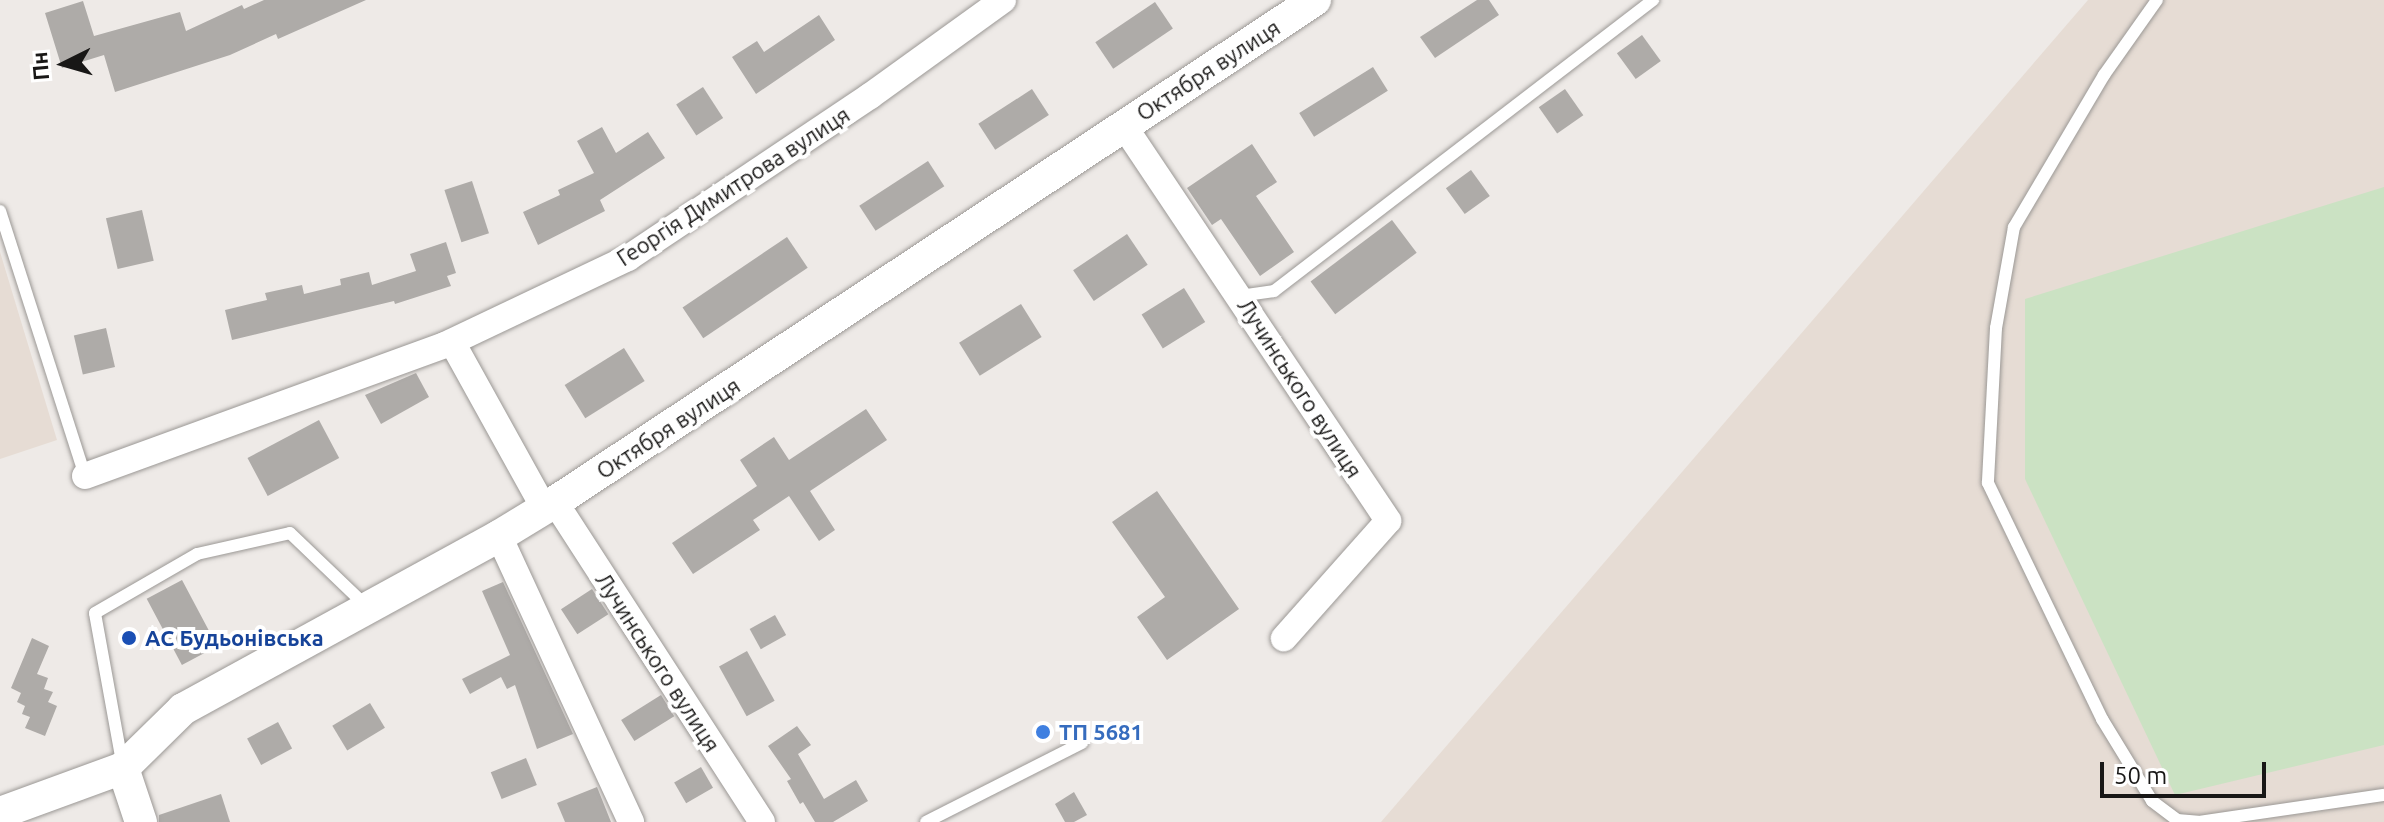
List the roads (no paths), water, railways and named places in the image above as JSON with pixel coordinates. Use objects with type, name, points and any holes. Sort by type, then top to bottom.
[{"type":"street","name":"Георгія Димитрова вулиця","points":[[85,476],[452,342],[628,258],[870,96],[1003,0]]},
{"type":"street","name":"Октября вулиця","points":[[0,813],[123,768],[183,709],[499,536],[1315,0]]},
{"type":"street","name":"Лучинського вулиця","points":[[1124,126],[1388,521],[1284,638]]},
{"type":"street","name":"Лучинського вулиця","points":[[452,342],[549,505],[762,822]]},
{"type":"street","points":[[499,536],[631,822]]},
{"type":"street","points":[[123,768],[141,822]]},
{"type":"lane","points":[[1239,296],[1274,291],[1653,0]]},
{"type":"lane","points":[[2157,0],[2104,75],[2014,227],[1996,328],[1988,483],[2102,719],[2152,801],[2177,820],[2198,822],[2384,795]]},
{"type":"lane","points":[[0,211],[85,476]]},
{"type":"lane","points":[[123,768],[95,613],[197,554],[290,533],[369,608]]},
{"type":"lane","points":[[926,822],[1082,743]]},
{"type":"place","name":"АС Будьонівська","points":[[129,638]]},
{"type":"place","name":"ТП 5681","points":[[1043,732]]}]
